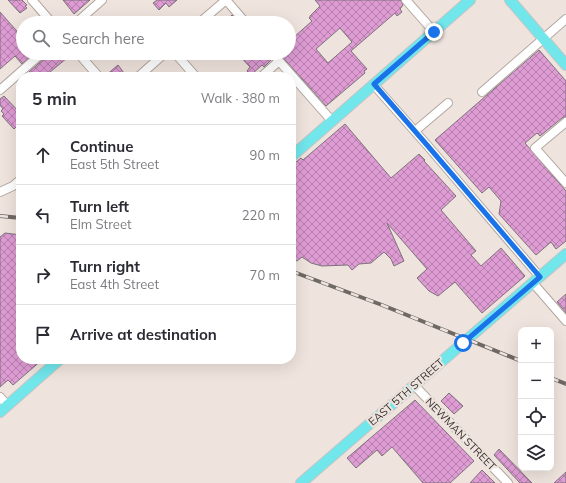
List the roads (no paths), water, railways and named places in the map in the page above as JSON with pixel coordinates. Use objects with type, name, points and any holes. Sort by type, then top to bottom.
[{"type":"main road","points":[[296,153],[470,0]]},
{"type":"main road","points":[[510,0],[566,65]]},
{"type":"main road","name":"EAST 5TH STREET","points":[[301,483],[566,254]]},
{"type":"main road","points":[[4,408],[54,364]]},
{"type":"street","points":[[32,0],[46,16]]},
{"type":"street","points":[[84,16],[102,0]]},
{"type":"street","points":[[208,16],[226,0],[240,16]]},
{"type":"street","points":[[406,0],[434,32]]},
{"type":"street","points":[[482,92],[566,19]]},
{"type":"street","points":[[20,72],[34,60]]},
{"type":"street","points":[[84,60],[95,72]]},
{"type":"street","points":[[144,72],[157,60]]},
{"type":"street","points":[[181,60],[192,72]]},
{"type":"street","points":[[267,72],[279,61],[289,72]]},
{"type":"street","points":[[0,90],[16,76]]},
{"type":"street","points":[[296,80],[332,121]]},
{"type":"street","points":[[374,84],[415,131],[536,280],[566,321]]},
{"type":"street","points":[[415,131],[448,103]]},
{"type":"street","points":[[566,122],[535,148],[566,183]]},
{"type":"street","points":[[0,192],[16,183]]},
{"type":"street","name":"NEWMAN STREET","points":[[414,385],[508,483]]},
{"type":"street","points":[[0,397],[4,408]]},
{"type":"railway","points":[[0,216],[16,218]]},
{"type":"railway","points":[[296,273],[382,305],[518,360]]},
{"type":"railway","points":[[554,379],[566,384]]}]
